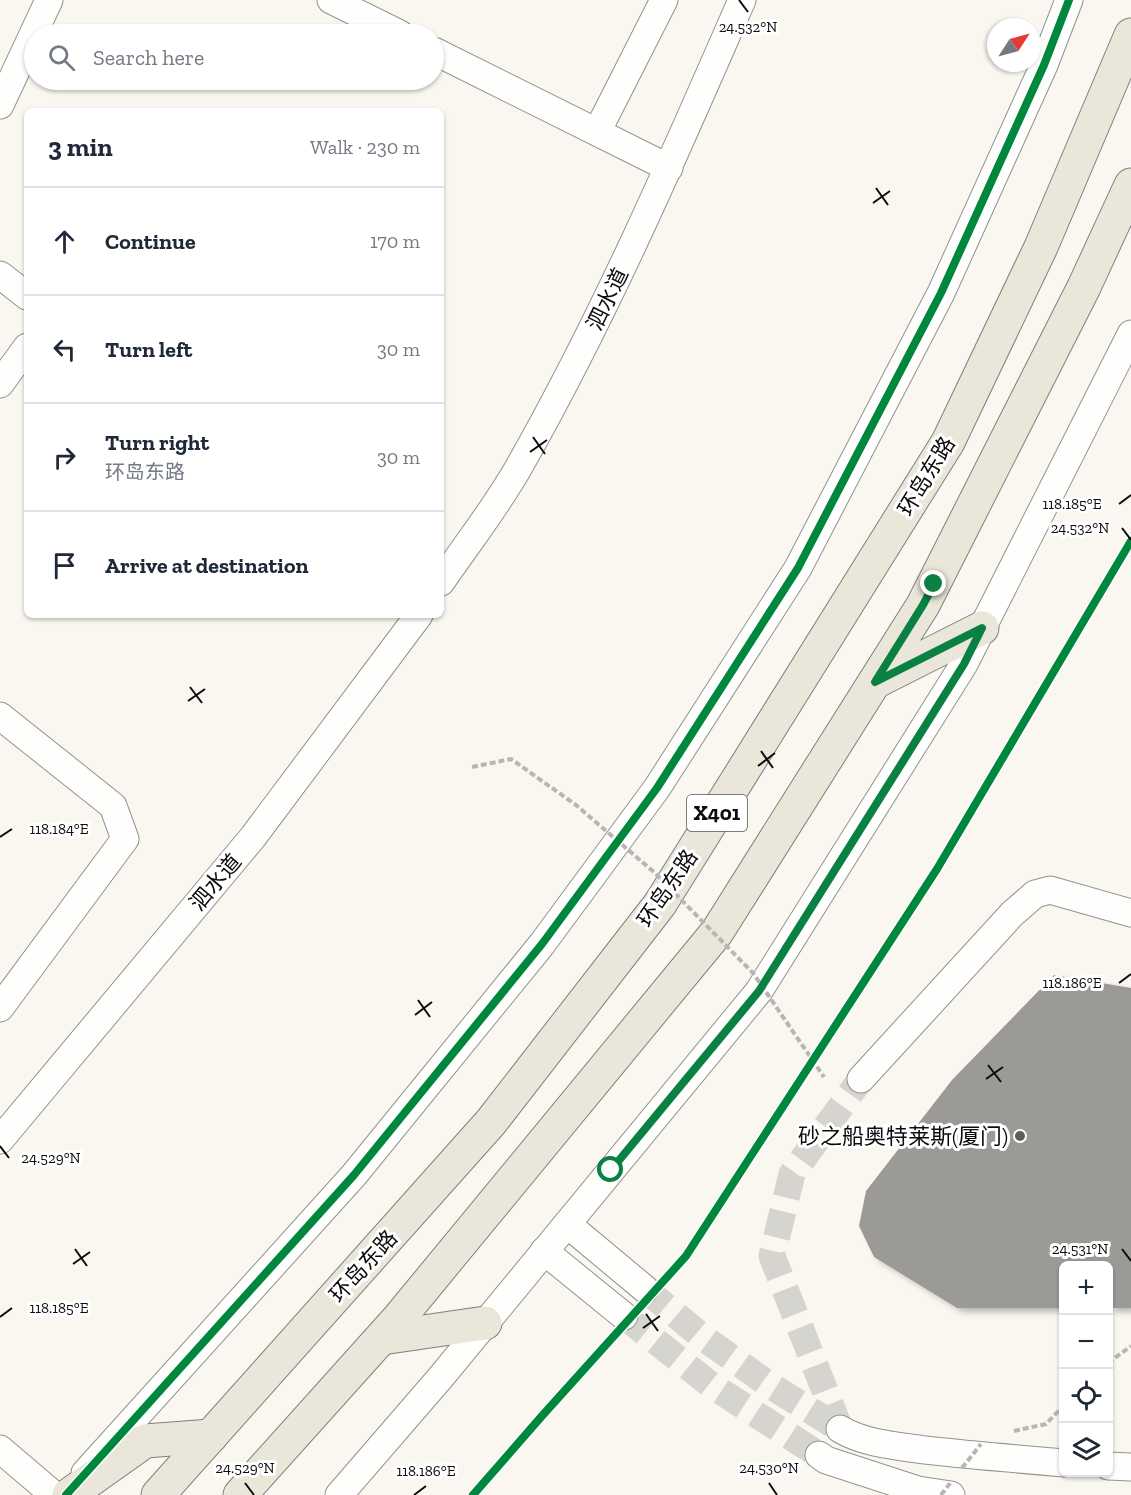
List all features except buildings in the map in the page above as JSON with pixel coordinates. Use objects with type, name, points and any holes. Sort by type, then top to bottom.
[{"type":"main road","name":"环岛东路","points":[[158,1495],[491,1122],[660,904],[948,442],[1041,247],[1131,35]]},
{"type":"main road","name":"X401","points":[[240,1495],[382,1338],[717,932],[923,605],[1084,287],[1131,185]]},
{"type":"main road","points":[[875,682],[982,628]]},
{"type":"main road","points":[[382,1338],[485,1323]]},
{"type":"main road","points":[[67,1495],[145,1441],[211,1436]]},
{"type":"street","points":[[39,24],[50,0]]},
{"type":"street","points":[[331,0],[380,24]]},
{"type":"street","points":[[597,132],[664,0]]},
{"type":"street","name":"泗水道","points":[[444,578],[519,467],[603,309],[669,168],[742,0]]},
{"type":"street","points":[[67,1495],[354,1175],[542,944],[657,788],[798,568],[941,293],[1044,65],[1069,0]]},
{"type":"street","points":[[0,105],[24,55]]},
{"type":"street","points":[[444,56],[669,168]]},
{"type":"street","points":[[0,275],[24,294]]},
{"type":"street","points":[[339,1495],[485,1323],[759,991],[964,664],[1131,334]]},
{"type":"street","points":[[0,384],[24,351]]},
{"type":"street","name":"泗水道","points":[[0,1140],[253,837],[416,618]]},
{"type":"street","points":[[0,716],[113,806],[125,839],[0,1008]]},
{"type":"street","points":[[861,1079],[1012,914],[1035,894],[1050,890],[1131,913]]},
{"type":"street","points":[[567,1224],[645,1289]]},
{"type":"street","points":[[544,1251],[624,1316]]},
{"type":"street","points":[[840,1429],[850,1435],[889,1445],[982,1457],[1059,1463]]},
{"type":"street","points":[[0,1449],[54,1495]]},
{"type":"street","points":[[819,1455],[826,1460],[918,1491],[951,1488]]},
{"type":"street","points":[[1113,1466],[1131,1467]]},
{"type":"path","points":[[472,767],[511,759],[576,805],[655,873],[753,973],[824,1077]]},
{"type":"path","points":[[808,1068],[821,1048]]},
{"type":"path","points":[[1113,1359],[1131,1346]]},
{"type":"path","points":[[1006,1432],[1046,1424],[1059,1410]]},
{"type":"path","points":[[962,1468],[986,1437]]},
{"type":"path","points":[[941,1495],[951,1488]]},
{"type":"tunnel","points":[[840,1429],[772,1256],[792,1174],[861,1079]]},
{"type":"tunnel","points":[[645,1289],[701,1336],[771,1386],[840,1429]]},
{"type":"tunnel","points":[[624,1316],[711,1385],[819,1455]]},
{"type":"cycle path","points":[[66,1495],[354,1175],[542,944],[657,788],[798,568],[941,293],[1044,65],[1069,0]]},
{"type":"cycle path","points":[[473,1495],[686,1256],[937,869],[1131,541]]},
{"type":"place","name":"砂之船奥特莱斯(厦门)","points":[[1020,1136]]},
{"type":"route","points":[[611,1170],[759,991],[964,664],[982,628],[875,682],[934,584]]}]
